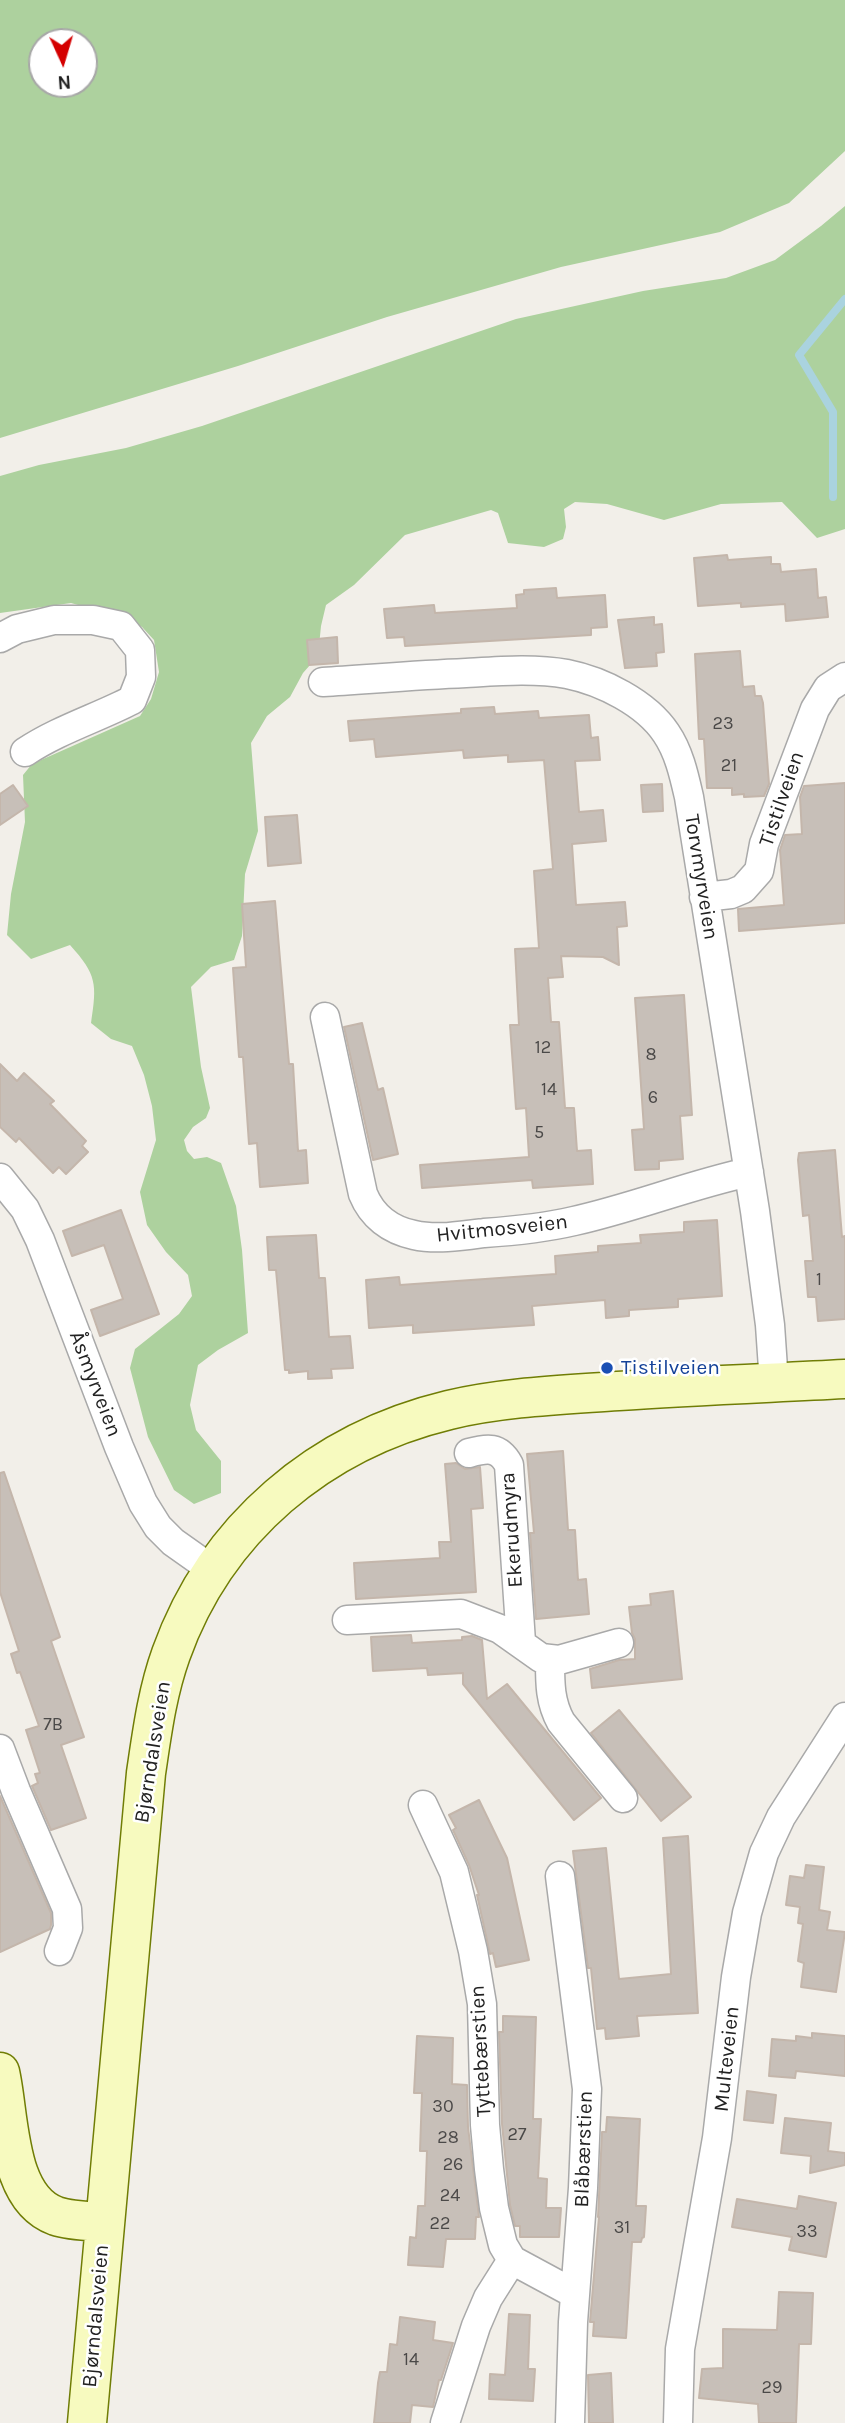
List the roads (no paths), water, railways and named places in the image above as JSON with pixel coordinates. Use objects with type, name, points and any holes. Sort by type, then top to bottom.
[{"type":"street","points":[[0,638],[17,629],[54,620],[93,620],[121,626],[140,650],[141,677],[132,700],[45,738],[25,751]]},
{"type":"street","name":"Torvmyrveien","points":[[323,682],[496,671],[542,672],[584,679],[622,696],[657,721],[675,748],[689,797],[749,1172],[766,1290],[774,1383]]},
{"type":"street","name":"Tistilveien","points":[[704,897],[731,894],[743,889],[760,870],[764,844],[815,709],[828,688],[845,677]]},
{"type":"street","name":"Hvitmosveien","points":[[325,1017],[363,1194],[368,1206],[382,1222],[402,1231],[431,1237],[552,1226],[749,1172]]},
{"type":"street","name":"Åsmyrveien","points":[[0,1178],[25,1209],[40,1240],[143,1503],[173,1542],[214,1571]]},
{"type":"street","name":"Bjørndalsveien","points":[[87,2423],[152,1729],[163,1678],[175,1643],[190,1610],[214,1571],[251,1523],[301,1477],[362,1440],[406,1423],[471,1406],[548,1396],[845,1379]]},
{"type":"street","name":"Ekerudmyra","points":[[469,1453],[485,1449],[496,1450],[504,1455],[509,1465],[521,1642]]},
{"type":"street","points":[[347,1619],[461,1614],[485,1622],[550,1661],[619,1643]]},
{"type":"street","points":[[550,1661],[551,1700],[554,1710],[623,1798]]},
{"type":"street","name":"Multeveien","points":[[678,2423],[680,2349],[717,2138],[736,1977],[747,1913],[764,1853],[781,1817],[845,1717]]},
{"type":"street","points":[[0,1749],[66,1909],[68,1928],[59,1951]]},
{"type":"street","name":"Tyttebærstien","points":[[423,1805],[454,1872],[473,1951],[482,2004],[485,2125],[494,2208],[503,2245],[512,2260]]},
{"type":"street","name":"Blåbærstien","points":[[560,1876],[587,2089],[570,2423]]},
{"type":"street","points":[[0,2072],[17,2170],[27,2191],[44,2210],[56,2216],[104,2222]]},
{"type":"street","points":[[445,2423],[476,2326],[488,2298],[512,2260],[575,2294]]},
{"type":"waterway","points":[[833,497],[833,412],[799,355],[845,299]]},
{"type":"place","name":"Tistilveien","points":[[607,1368]]}]
